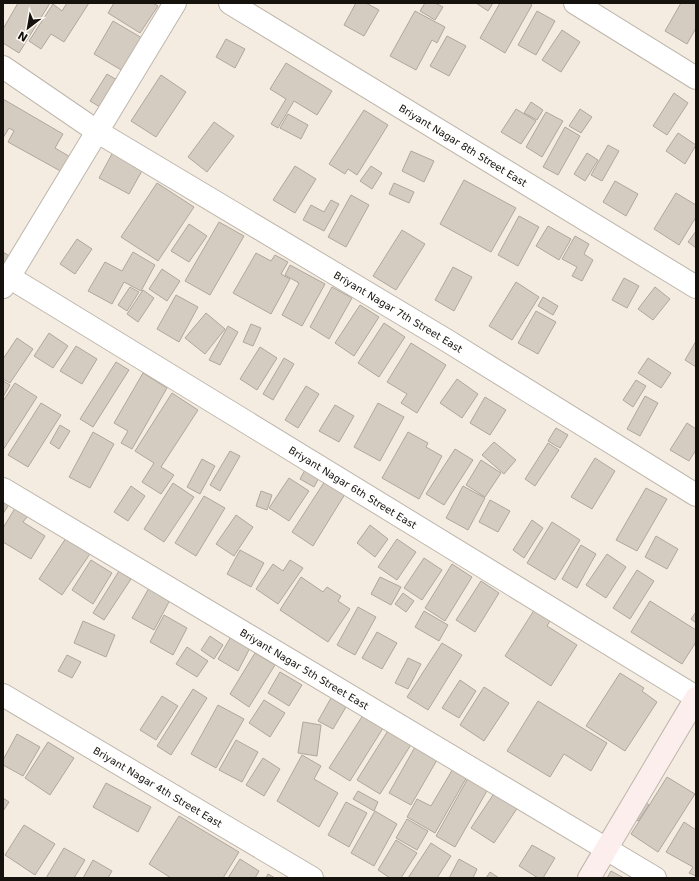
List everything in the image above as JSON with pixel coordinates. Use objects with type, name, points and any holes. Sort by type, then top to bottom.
[{"type":"street","points":[[6,282],[175,3]]},
{"type":"street","name":"Briyant Nagar 8th Street East","points":[[230,3],[696,287]]},
{"type":"street","points":[[575,3],[696,78]]},
{"type":"street","name":"Briyant Nagar 7th Street East","points":[[3,67],[98,132],[446,340],[696,495]]},
{"type":"street","name":"Briyant Nagar 6th Street East","points":[[6,282],[696,697]]},
{"type":"street","name":"Briyant Nagar 5th Street East","points":[[3,489],[655,878]]},
{"type":"street","name":"Briyant Nagar 4th Street East","points":[[3,695],[312,878]]},
{"type":"street","points":[[590,878],[696,697]]},
{"type":"building","points":[[18,3],[50,3],[19,53],[3,43],[3,29]]},
{"type":"building","points":[[67,3],[89,3],[64,42],[51,34],[41,49],[29,41],[53,4],[62,11]]},
{"type":"building","points":[[114,3],[153,3],[158,6],[140,33],[108,13]]},
{"type":"building","points":[[356,3],[366,3],[379,10],[364,36],[344,25]]},
{"type":"building","points":[[425,3],[435,3],[443,7],[435,20],[420,11]]},
{"type":"building","points":[[476,3],[493,3],[488,11]]},
{"type":"building","points":[[500,3],[529,3],[532,5],[505,53],[480,38]]},
{"type":"building","points":[[681,3],[696,3],[696,28],[687,44],[665,31]]},
{"type":"building","points":[[415,11],[445,27],[437,43],[432,40],[416,70],[390,56]]},
{"type":"building","points":[[537,11],[555,21],[536,55],[518,45]]},
{"type":"building","points":[[113,21],[142,38],[123,71],[94,54]]},
{"type":"building","points":[[562,30],[580,42],[561,72],[542,60]]},
{"type":"building","points":[[447,36],[466,46],[449,76],[430,66]]},
{"type":"building","points":[[226,39],[245,49],[235,68],[216,57]]},
{"type":"building","points":[[286,63],[332,91],[317,115],[294,101],[278,128],[271,124],[286,99],[270,89]]},
{"type":"building","points":[[107,74],[122,83],[105,110],[90,101]]},
{"type":"building","points":[[161,75],[186,92],[156,137],[131,121]]},
{"type":"building","points":[[674,93],[688,103],[667,135],[653,126]]},
{"type":"building","points":[[3,99],[63,134],[55,148],[72,158],[64,173],[8,142],[14,131],[9,128],[3,138]]},
{"type":"building","points":[[531,102],[543,110],[537,120],[524,113]]},
{"type":"building","points":[[516,109],[536,121],[521,144],[501,132]]},
{"type":"building","points":[[580,109],[592,117],[581,133],[569,126]]},
{"type":"building","points":[[364,110],[388,125],[357,175],[348,169],[345,174],[329,164]]},
{"type":"building","points":[[546,112],[563,121],[542,157],[526,147]]},
{"type":"building","points":[[288,114],[308,125],[301,139],[280,128]]},
{"type":"building","points":[[214,122],[234,136],[207,172],[188,157]]},
{"type":"building","points":[[565,127],[580,136],[558,175],[543,167]]},
{"type":"building","points":[[678,133],[696,145],[685,164],[666,151]]},
{"type":"building","points":[[608,145],[619,151],[602,181],[591,175]]},
{"type":"building","points":[[411,151],[434,161],[424,182],[402,171]]},
{"type":"building","points":[[113,152],[143,169],[129,194],[99,178]]},
{"type":"building","points":[[587,153],[598,160],[585,181],[574,174]]},
{"type":"building","points":[[295,166],[316,179],[295,213],[273,200]]},
{"type":"building","points":[[371,166],[382,173],[372,189],[360,181]]},
{"type":"building","points":[[464,180],[516,208],[491,252],[440,224]]},
{"type":"building","points":[[615,181],[638,194],[626,216],[603,202]]},
{"type":"building","points":[[157,183],[194,207],[158,261],[121,237]]},
{"type":"building","points":[[394,183],[414,192],[409,203],[389,194]]},
{"type":"building","points":[[676,193],[696,205],[696,217],[679,245],[654,229]]},
{"type":"building","points":[[351,195],[369,205],[346,247],[328,237]]},
{"type":"building","points":[[331,200],[339,204],[324,231],[303,220],[311,205],[324,212]]},
{"type":"building","points":[[519,216],[539,227],[518,266],[498,255]]},
{"type":"building","points":[[219,222],[244,236],[210,295],[185,281]]},
{"type":"building","points":[[189,224],[207,236],[189,262],[171,251]]},
{"type":"building","points":[[548,226],[571,239],[559,260],[536,246]]},
{"type":"building","points":[[402,230],[425,244],[396,290],[373,276]]},
{"type":"building","points":[[696,231],[696,248],[688,242]]},
{"type":"building","points":[[575,236],[589,244],[584,254],[593,260],[582,281],[572,276],[577,267],[562,259]]},
{"type":"building","points":[[77,239],[92,249],[75,274],[60,264]]},
{"type":"building","points":[[3,252],[11,257],[3,271]]},
{"type":"building","points":[[133,252],[155,265],[141,291],[124,282],[112,304],[88,291],[105,262],[122,271]]},
{"type":"building","points":[[256,253],[271,261],[275,255],[288,262],[281,274],[290,279],[271,314],[233,293]]},
{"type":"building","points":[[290,265],[325,284],[302,326],[282,315],[299,283],[285,275]]},
{"type":"building","points":[[453,267],[472,277],[454,311],[435,300]]},
{"type":"building","points":[[162,269],[180,281],[167,301],[149,289]]},
{"type":"building","points":[[624,278],[639,286],[627,308],[612,300]]},
{"type":"building","points":[[516,282],[539,297],[512,340],[489,326]]},
{"type":"building","points":[[130,287],[139,292],[127,311],[118,305]]},
{"type":"building","points":[[332,287],[352,298],[329,339],[310,327]]},
{"type":"building","points":[[655,287],[670,299],[653,320],[638,309]]},
{"type":"building","points":[[143,290],[154,298],[138,322],[127,314]]},
{"type":"building","points":[[176,295],[198,307],[179,342],[157,329]]},
{"type":"building","points":[[543,297],[558,306],[553,315],[538,306]]},
{"type":"building","points":[[360,305],[379,317],[354,356],[335,343]]},
{"type":"building","points":[[536,311],[556,322],[538,354],[518,343]]},
{"type":"building","points":[[206,313],[225,329],[205,354],[185,338]]},
{"type":"building","points":[[384,323],[405,337],[379,377],[358,363]]},
{"type":"building","points":[[251,324],[261,328],[253,346],[243,342]]},
{"type":"building","points":[[228,326],[238,332],[220,365],[209,360]]},
{"type":"building","points":[[49,333],[68,346],[53,368],[34,356]]},
{"type":"building","points":[[17,338],[33,349],[10,383],[3,379],[3,359]]},
{"type":"building","points":[[696,341],[696,367],[685,360]]},
{"type":"building","points":[[411,343],[446,365],[417,413],[401,403],[407,394],[387,382]]},
{"type":"building","points":[[76,346],[97,359],[82,384],[60,371]]},
{"type":"building","points":[[260,347],[277,358],[257,390],[240,379]]},
{"type":"building","points":[[284,358],[294,364],[273,400],[263,394]]},
{"type":"building","points":[[648,358],[671,373],[661,388],[638,373]]},
{"type":"building","points":[[116,362],[129,370],[93,427],[80,419]]},
{"type":"building","points":[[143,373],[167,388],[132,449],[121,443],[128,431],[114,423]]},
{"type":"building","points":[[457,379],[478,394],[462,418],[440,403]]},
{"type":"building","points":[[636,380],[646,386],[633,407],[623,400]]},
{"type":"building","points":[[3,381],[10,385],[3,397]]},
{"type":"building","points":[[15,383],[37,397],[3,450],[3,401]]},
{"type":"building","points":[[306,386],[319,394],[298,428],[285,420]]},
{"type":"building","points":[[172,393],[198,410],[161,467],[174,475],[161,494],[142,482],[154,463],[135,451]]},
{"type":"building","points":[[645,396],[658,403],[640,436],[627,429]]},
{"type":"building","points":[[485,397],[506,410],[490,435],[470,423]]},
{"type":"building","points":[[41,403],[61,415],[28,467],[8,455]]},
{"type":"building","points":[[378,403],[404,417],[380,461],[354,447]]},
{"type":"building","points":[[335,405],[354,416],[339,442],[319,431]]},
{"type":"building","points":[[687,423],[696,429],[696,450],[689,461],[670,450]]},
{"type":"building","points":[[60,425],[70,431],[59,449],[50,443]]},
{"type":"building","points":[[556,428],[568,435],[560,448],[548,441]]},
{"type":"building","points":[[93,432],[114,444],[90,488],[69,477]]},
{"type":"building","points":[[408,432],[428,443],[426,447],[442,456],[419,499],[382,478]]},
{"type":"building","points":[[494,442],[516,460],[504,474],[482,455]]},
{"type":"building","points":[[548,443],[559,450],[535,486],[525,479]]},
{"type":"building","points":[[455,449],[473,460],[444,505],[426,494]]},
{"type":"building","points":[[230,451],[240,456],[220,491],[210,485]]},
{"type":"building","points":[[595,458],[615,471],[592,509],[571,497]]},
{"type":"building","points":[[202,459],[215,466],[200,494],[187,487]]},
{"type":"building","points":[[481,460],[501,473],[485,497],[466,485]]},
{"type":"building","points":[[306,468],[320,476],[314,487],[300,479]]},
{"type":"building","points":[[289,478],[309,491],[289,521],[269,508]]},
{"type":"building","points":[[325,481],[345,494],[313,546],[292,532]]},
{"type":"building","points":[[173,483],[194,497],[164,542],[144,529]]},
{"type":"building","points":[[131,486],[145,496],[128,521],[114,512]]},
{"type":"building","points":[[463,486],[485,498],[468,530],[446,518]]},
{"type":"building","points":[[646,488],[667,499],[637,551],[616,540]]},
{"type":"building","points":[[261,491],[272,495],[267,510],[256,506]]},
{"type":"building","points":[[3,496],[11,501],[3,514]]},
{"type":"building","points":[[204,496],[225,508],[196,556],[175,543]]},
{"type":"building","points":[[490,500],[510,511],[498,532],[479,522]]},
{"type":"building","points":[[17,505],[30,513],[23,522],[45,536],[31,559],[3,542],[3,528]]},
{"type":"building","points":[[236,515],[253,527],[234,556],[216,544]]},
{"type":"building","points":[[532,520],[543,528],[524,558],[513,550]]},
{"type":"building","points":[[552,522],[580,540],[555,580],[527,563]]},
{"type":"building","points":[[370,525],[388,539],[375,557],[357,543]]},
{"type":"building","points":[[68,535],[92,551],[62,595],[39,579]]},
{"type":"building","points":[[656,536],[678,549],[667,569],[645,557]]},
{"type":"building","points":[[397,539],[416,552],[397,580],[378,567]]},
{"type":"building","points":[[581,545],[596,554],[577,588],[562,579]]},
{"type":"building","points":[[240,550],[264,563],[251,587],[227,574]]},
{"type":"building","points":[[607,554],[626,567],[606,598],[586,585]]},
{"type":"building","points":[[424,558],[442,570],[422,600],[404,588]]},
{"type":"building","points":[[91,560],[112,573],[93,604],[72,590]]},
{"type":"building","points":[[290,560],[303,568],[278,604],[256,589],[273,564],[283,571]]},
{"type":"building","points":[[452,564],[472,577],[445,621],[425,608]]},
{"type":"building","points":[[637,570],[654,581],[630,619],[613,608]]},
{"type":"building","points":[[119,571],[131,579],[104,620],[93,613]]},
{"type":"building","points":[[301,577],[323,592],[327,587],[341,596],[338,601],[350,609],[328,642],[280,610]]},
{"type":"building","points":[[380,577],[401,587],[391,605],[371,594]]},
{"type":"building","points":[[481,581],[499,593],[475,632],[456,620]]},
{"type":"building","points":[[149,588],[170,600],[154,630],[132,618]]},
{"type":"building","points":[[403,593],[414,601],[406,612],[395,604]]},
{"type":"building","points":[[650,601],[696,630],[696,642],[682,664],[631,632]]},
{"type":"building","points":[[538,604],[554,614],[547,626],[577,645],[551,686],[505,656]]},
{"type":"building","points":[[358,607],[376,617],[355,655],[337,645]]},
{"type":"building","points":[[424,611],[448,625],[439,641],[415,627]]},
{"type":"building","points":[[696,612],[696,623],[691,619]]},
{"type":"building","points":[[164,615],[187,628],[173,655],[150,642]]},
{"type":"building","points":[[83,621],[115,635],[106,657],[74,643]]},
{"type":"building","points":[[377,632],[397,643],[382,669],[362,658]]},
{"type":"building","points":[[232,635],[251,646],[238,671],[218,659]]},
{"type":"building","points":[[210,636],[223,645],[214,659],[201,650]]},
{"type":"building","points":[[442,643],[462,655],[428,710],[407,697]]},
{"type":"building","points":[[187,647],[208,661],[197,677],[176,664]]},
{"type":"building","points":[[255,653],[275,665],[249,707],[230,694]]},
{"type":"building","points":[[67,655],[81,662],[72,678],[58,671]]},
{"type":"building","points":[[408,658],[421,664],[408,689],[395,683]]},
{"type":"building","points":[[280,672],[302,685],[289,706],[268,693]]},
{"type":"building","points":[[620,673],[644,688],[642,691],[657,702],[625,751],[586,726]]},
{"type":"building","points":[[460,680],[476,691],[459,718],[442,708]]},
{"type":"building","points":[[484,687],[509,703],[484,741],[460,725]]},
{"type":"building","points":[[193,689],[207,698],[171,755],[157,746]]},
{"type":"building","points":[[162,696],[178,706],[156,740],[140,730]]},
{"type":"building","points":[[331,698],[346,707],[333,729],[318,721]]},
{"type":"building","points":[[264,700],[285,713],[270,737],[249,723]]},
{"type":"building","points":[[538,701],[607,743],[591,771],[564,754],[550,777],[507,751]]},
{"type":"building","points":[[218,705],[244,719],[216,768],[191,754]]},
{"type":"building","points":[[365,712],[385,725],[350,781],[329,768]]},
{"type":"building","points":[[303,722],[321,725],[317,756],[298,753]]},
{"type":"building","points":[[389,729],[412,743],[380,794],[357,780]]},
{"type":"building","points":[[17,734],[40,747],[23,776],[3,765],[3,760]]},
{"type":"building","points":[[236,740],[258,752],[242,782],[219,770]]},
{"type":"building","points":[[48,742],[74,758],[50,795],[25,778]]},
{"type":"building","points":[[415,747],[437,760],[411,805],[389,793]]},
{"type":"building","points":[[302,755],[321,766],[314,779],[338,793],[319,827],[277,801]]},
{"type":"building","points":[[263,758],[280,769],[264,796],[246,785]]},
{"type":"building","points":[[454,767],[468,775],[435,833],[407,817],[417,799],[431,806]]},
{"type":"building","points":[[667,777],[695,794],[658,852],[631,834]]},
{"type":"building","points":[[468,778],[488,789],[455,847],[436,836]]},
{"type":"building","points":[[106,783],[151,807],[138,832],[93,807]]},
{"type":"building","points":[[358,791],[378,802],[374,811],[353,799]]},
{"type":"building","points":[[495,792],[518,807],[494,843],[471,828]]},
{"type":"building","points":[[3,798],[9,802],[3,811]]},
{"type":"building","points":[[639,798],[649,805],[638,821],[628,814]]},
{"type":"building","points":[[346,802],[367,813],[349,847],[328,835]]},
{"type":"building","points":[[375,811],[397,824],[374,866],[351,853]]},
{"type":"building","points":[[179,816],[239,852],[223,878],[171,878],[149,864]]},
{"type":"building","points":[[407,819],[428,831],[417,850],[396,838]]},
{"type":"building","points":[[684,822],[696,830],[696,876],[689,873],[693,867],[666,852]]},
{"type":"building","points":[[24,825],[55,844],[35,875],[5,855]]},
{"type":"building","points":[[396,840],[417,853],[401,878],[390,878],[378,870]]},
{"type":"building","points":[[431,843],[451,856],[437,878],[408,878]]},
{"type":"building","points":[[532,845],[555,858],[543,878],[538,878],[519,866]]},
{"type":"building","points":[[64,848],[85,860],[74,878],[46,878]]},
{"type":"building","points":[[240,859],[259,871],[255,878],[228,878]]},
{"type":"building","points":[[459,859],[477,869],[473,878],[449,878]]},
{"type":"building","points":[[93,860],[112,871],[108,878],[83,878]]},
{"type":"building","points":[[611,871],[624,878],[607,878]]},
{"type":"building","points":[[490,872],[499,878],[486,878]]},
{"type":"building","points":[[268,874],[275,878],[266,878]]}]
